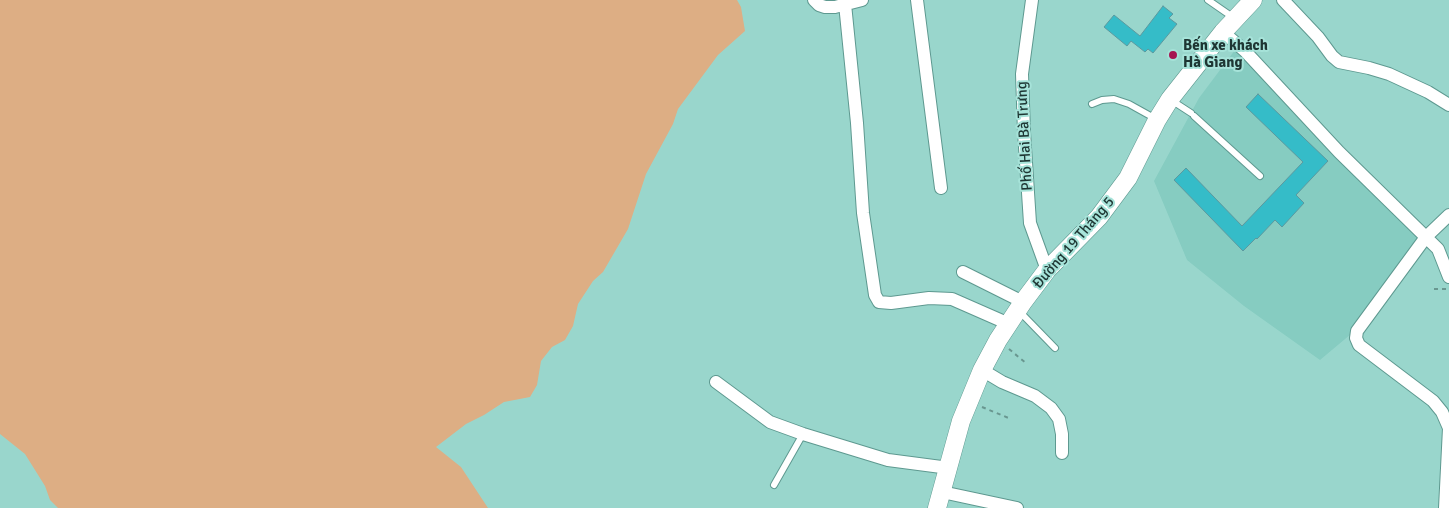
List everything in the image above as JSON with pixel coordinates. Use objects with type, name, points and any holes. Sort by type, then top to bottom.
[{"type":"street","points":[[814,0],[826,7],[862,0]]},
{"type":"street","points":[[917,0],[941,188]]},
{"type":"street","name":"Phố Hai Bà Trưng","points":[[1032,0],[1022,74],[1024,132],[1030,223],[1048,270]]},
{"type":"street","name":"Đường 19 Tháng 5","points":[[940,500],[961,421],[982,370],[998,340],[1048,270],[1105,209],[1128,178],[1157,120],[1170,99],[1229,26],[1253,0]]},
{"type":"street","points":[[1283,0],[1339,62],[1389,74],[1428,92],[1449,105]]},
{"type":"street","points":[[844,4],[857,123],[863,212],[875,295],[879,302],[891,303],[929,298],[952,299],[1017,312]]},
{"type":"street","points":[[1229,26],[1245,51],[1339,152],[1438,249],[1449,277]]},
{"type":"street","points":[[1446,508],[1449,428],[1442,412],[1433,401],[1359,345],[1356,338],[1357,331],[1426,237],[1449,215]]},
{"type":"street","points":[[963,272],[1017,312]]},
{"type":"street","points":[[982,370],[1002,382],[1035,396],[1051,408],[1059,419],[1062,434],[1062,453]]},
{"type":"street","points":[[716,382],[770,422],[888,460],[948,468]]},
{"type":"street","points":[[940,500],[1017,508]]},
{"type":"lane","points":[[1208,0],[1229,26]]},
{"type":"lane","points":[[1170,99],[1193,114],[1260,176]]},
{"type":"lane","points":[[1092,104],[1102,100],[1114,100],[1130,104],[1157,120]]},
{"type":"lane","points":[[1017,312],[1056,348]]},
{"type":"lane","points":[[774,485],[803,434]]},
{"type":"path","points":[[1434,288],[1449,289]]},
{"type":"path","points":[[998,340],[1027,364]]},
{"type":"path","points":[[969,402],[1011,419]]},
{"type":"shaded area","points":[[0,0],[737,0],[741,7],[745,31],[718,55],[678,109],[673,124],[646,174],[628,229],[603,272],[593,281],[578,304],[573,326],[565,340],[552,347],[541,361],[537,385],[530,397],[504,402],[466,424],[436,447],[461,467],[488,508],[58,508],[50,500],[45,486],[25,454],[0,434]]},
{"type":"shaded area","points":[[1235,50],[1364,183],[1421,238],[1351,334],[1320,360],[1244,306],[1187,260],[1154,181],[1199,98]]},
{"type":"building","points":[[1163,6],[1173,14],[1169,18],[1177,24],[1153,53],[1148,49],[1145,52],[1131,41],[1127,46],[1104,27],[1114,15],[1140,36]]},
{"type":"building","points":[[1258,94],[1328,161],[1296,195],[1304,203],[1282,227],[1275,220],[1243,251],[1174,180],[1186,168],[1242,226],[1303,162],[1246,107]]},
{"type":"place","name":"Bến xe khách Hà Giang","points":[[1173,55]]}]
